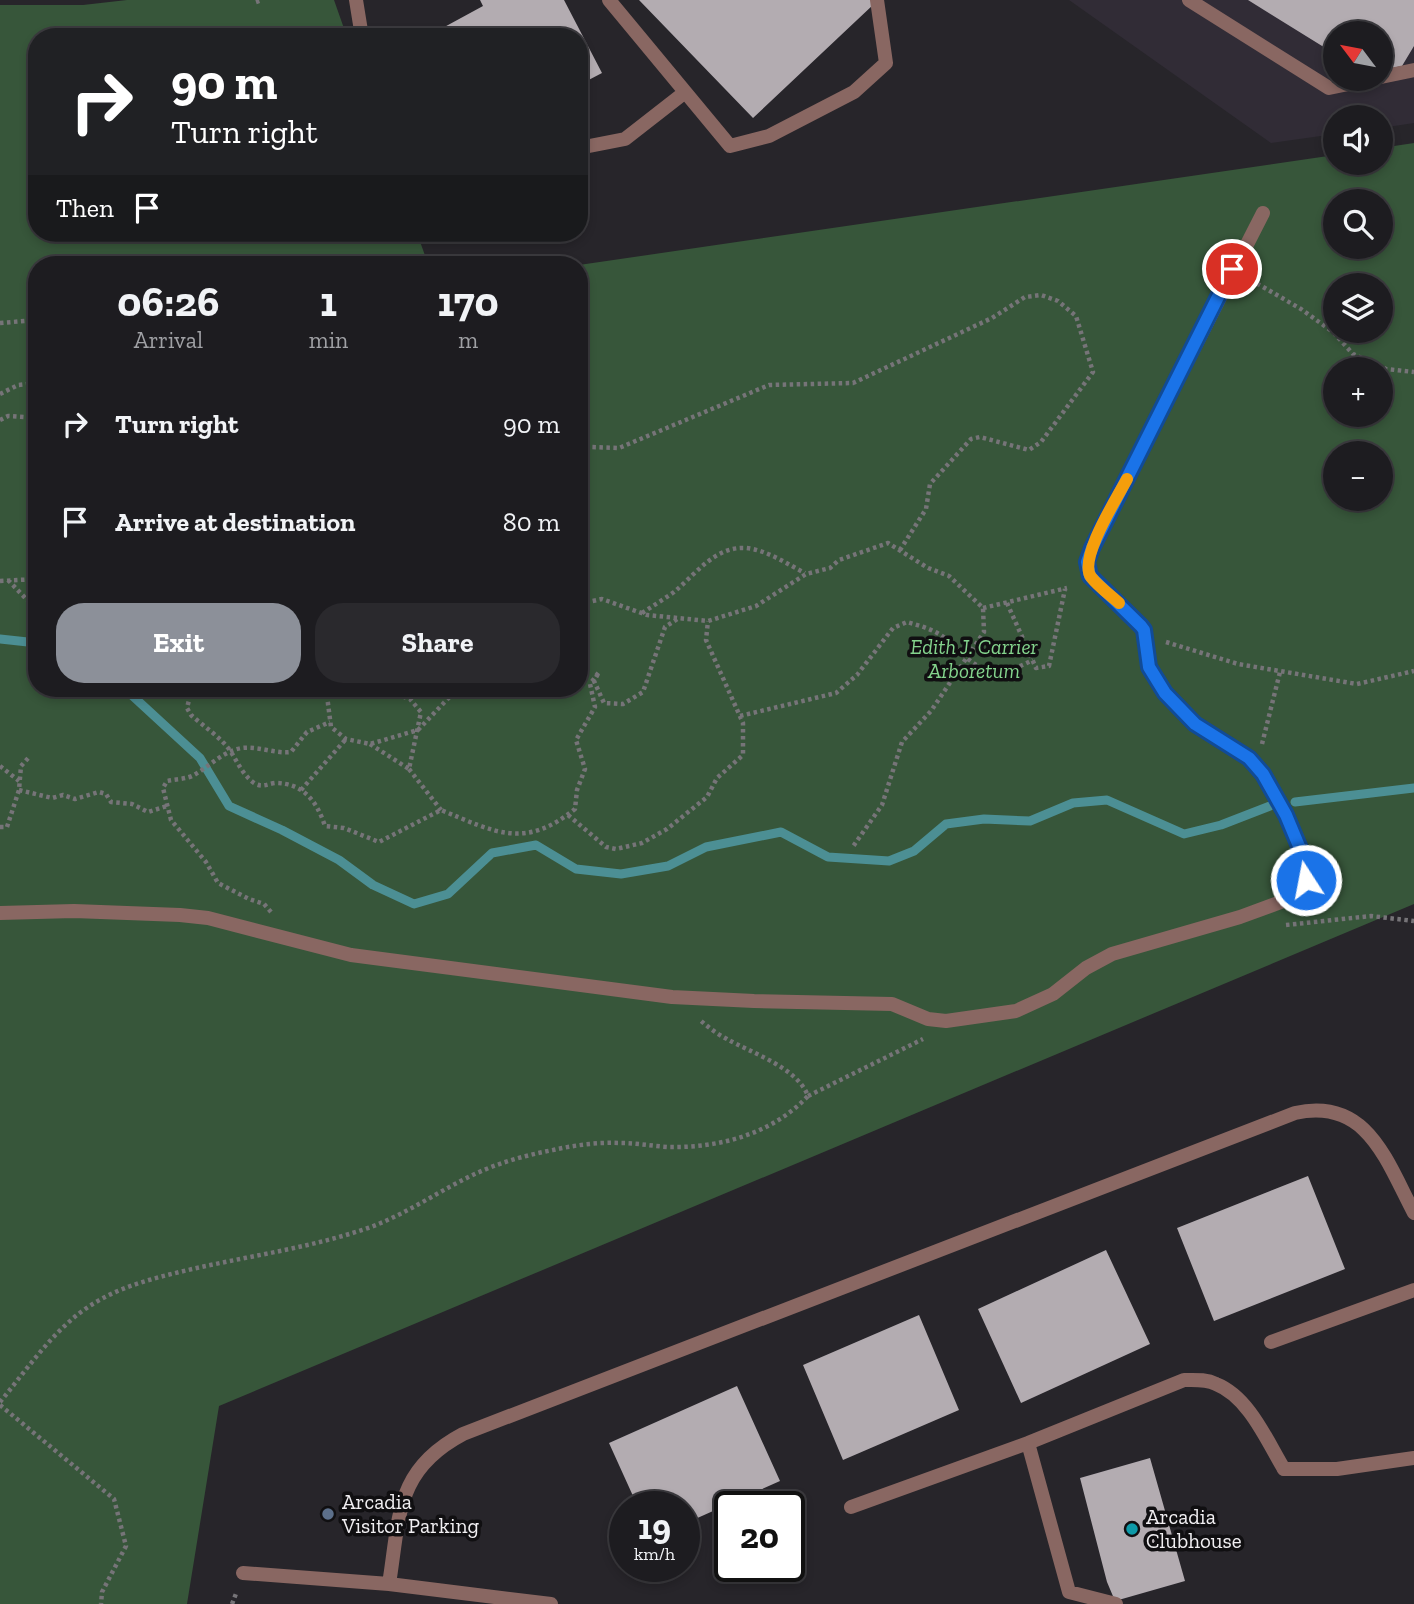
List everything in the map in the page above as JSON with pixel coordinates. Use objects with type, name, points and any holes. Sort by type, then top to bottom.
[{"type":"street","points":[[610,0],[730,146],[769,136],[854,92],[886,63],[877,0]]},
{"type":"street","points":[[1189,0],[1323,84]]},
{"type":"street","points":[[360,1],[362,28]]},
{"type":"street","points":[[1393,74],[1414,70]]},
{"type":"street","points":[[588,146],[625,139],[684,93]]},
{"type":"street","points":[[0,913],[127,912],[208,918],[369,958],[682,997],[892,1004],[928,1019],[946,1021],[1022,1009],[1053,994],[1086,968],[1112,954],[1240,917],[1294,896],[1306,880],[1306,863],[1277,797],[1256,765],[1236,748],[1195,724],[1172,702],[1149,667],[1144,630],[1090,576],[1087,562],[1232,269],[1263,213]]},
{"type":"street","points":[[389,1584],[403,1500],[411,1478],[425,1460],[445,1443],[1295,1113],[1312,1109],[1332,1111],[1353,1119],[1368,1131],[1414,1213]]},
{"type":"street","points":[[1271,1342],[1414,1290]]},
{"type":"street","points":[[851,1507],[1028,1443],[1184,1380],[1217,1384],[1233,1394],[1247,1409],[1284,1469],[1338,1469],[1414,1458]]},
{"type":"street","points":[[1028,1443],[1069,1592],[1116,1604]]},
{"type":"street","points":[[243,1573],[389,1584],[551,1604]]},
{"type":"path","points":[[256,2],[262,0]]},
{"type":"path","points":[[1232,269],[1322,324],[1353,354],[1386,369],[1414,372]]},
{"type":"path","points":[[588,446],[619,448],[769,385],[853,383],[992,318],[1025,297],[1041,295],[1058,300],[1076,316],[1093,372],[1041,442],[1029,450],[980,437],[971,439],[930,484],[926,509],[900,551]]},
{"type":"path","points":[[0,323],[28,321]]},
{"type":"path","points":[[0,394],[18,385],[28,384]]},
{"type":"path","points":[[0,420],[8,416],[28,417]]},
{"type":"path","points":[[588,602],[602,598],[642,612],[709,621],[756,607],[806,574],[830,568],[839,559],[888,542],[928,568],[948,576],[983,608],[984,632],[931,711],[902,742],[882,805],[852,848]]},
{"type":"path","points":[[642,612],[675,591],[715,556],[730,549],[747,548],[767,554],[806,574]]},
{"type":"path","points":[[983,608],[1065,589],[1088,572]]},
{"type":"path","points":[[0,581],[28,579]]},
{"type":"path","points":[[8,580],[28,601]]},
{"type":"path","points":[[1007,603],[1036,668],[1049,666],[1065,589]]},
{"type":"path","points":[[327,697],[331,727],[346,739],[369,744],[409,769],[441,810],[497,833],[539,832],[575,809],[577,790],[585,769],[576,740],[595,706],[604,702],[623,704],[643,692],[665,627],[679,618]]},
{"type":"path","points":[[568,815],[606,847],[616,849],[642,843],[667,830],[707,797],[717,778],[743,755],[743,723],[706,640],[709,621]]},
{"type":"path","points":[[740,716],[836,693],[857,675],[893,628],[907,622],[928,628],[946,639],[965,659],[988,670],[1001,672],[1032,660]]},
{"type":"path","points":[[1145,636],[1238,664],[1357,684],[1414,671]]},
{"type":"path","points":[[595,706],[590,684],[599,672],[594,681],[604,702]]},
{"type":"path","points":[[1256,765],[1280,672]]},
{"type":"path","points":[[190,697],[187,708],[191,715],[231,752],[235,762],[253,782],[260,786],[276,783],[301,790],[309,795],[319,808],[325,826],[344,828],[379,842],[441,810]]},
{"type":"path","points":[[405,697],[410,699],[421,712],[409,769]]},
{"type":"path","points":[[369,744],[418,730],[449,697]]},
{"type":"path","points":[[295,940],[264,904],[218,883],[206,862],[171,820],[163,788],[167,781],[192,776],[216,758],[240,748],[292,752],[307,732],[330,722]]},
{"type":"path","points":[[301,790],[346,739]]},
{"type":"path","points":[[0,827],[7,827],[19,790],[21,766],[30,756]]},
{"type":"path","points":[[0,766],[20,781]]},
{"type":"path","points":[[19,790],[52,798],[64,796],[75,799],[99,792],[106,794],[111,802],[132,804],[148,812],[167,806]]},
{"type":"path","points":[[1278,927],[1371,916],[1414,921]]},
{"type":"path","points":[[682,997],[692,1012],[707,1026],[775,1063],[800,1083],[808,1096]]},
{"type":"path","points":[[101,1604],[102,1592],[127,1546],[114,1499],[0,1403],[66,1324],[112,1292],[170,1275],[290,1249],[367,1228],[403,1213],[475,1174],[549,1151],[594,1143],[668,1147],[736,1139],[772,1124],[794,1110],[808,1096],[919,1041],[946,1021]]},
{"type":"shaded area","points":[[1069,0],[1414,0],[1414,123],[1393,126],[1393,105],[1323,105],[1323,136],[1271,143]]},
{"type":"green space","name":"Edith J. Carrier Arboretum","points":[[127,0],[334,0],[344,28],[28,28],[28,242],[420,242],[425,256],[28,256],[28,697],[588,697],[588,264],[1323,157],[1323,175],[1393,175],[1393,146],[1414,143],[1414,904],[219,1406],[187,1604],[0,1604],[0,5],[83,5]]},
{"type":"building","points":[[480,0],[564,0],[579,28],[443,28],[483,6]]},
{"type":"building","points":[[639,0],[870,0],[874,4],[753,118]]},
{"type":"building","points":[[1248,0],[1414,0],[1414,46],[1402,66],[1393,68],[1393,21],[1323,21],[1323,47]]},
{"type":"building","points":[[588,46],[602,73],[588,80]]},
{"type":"building","points":[[1308,1176],[1345,1269],[1214,1321],[1177,1228]]},
{"type":"building","points":[[1106,1250],[1150,1344],[1021,1403],[978,1309]]},
{"type":"building","points":[[919,1315],[959,1410],[843,1460],[803,1365]]},
{"type":"building","points":[[737,1386],[780,1481],[758,1491],[714,1491],[714,1511],[700,1517],[700,1491],[631,1491],[609,1443]]},
{"type":"building","name":"Arcadia Clubhouse","points":[[1150,1458],[1185,1581],[1115,1601],[1107,1582],[1080,1478]]},
{"type":"waterway","points":[[0,639],[28,642]]},
{"type":"waterway","points":[[134,697],[200,758],[229,806],[339,860],[373,885],[414,904],[448,894],[492,853],[536,845],[576,869],[621,874],[668,866],[706,847],[781,832],[828,857],[889,861],[914,851],[946,824],[984,819],[1030,821],[1073,803],[1107,800],[1184,834],[1221,825],[1270,806]]},
{"type":"waterway","points":[[1295,802],[1414,788]]},
{"type":"slow traffic","points":[[1119,603],[1090,576],[1087,562],[1127,479]]},
{"type":"place","name":"Arcadia Visitor Parking","points":[[328,1514]]},
{"type":"place","name":"Arcadia Clubhouse","points":[[1132,1529]]},
{"type":"route","points":[[1232,269],[1092,548],[1087,567],[1090,576],[1144,630],[1149,667],[1179,710],[1195,724],[1236,748],[1263,774],[1286,815],[1306,863],[1306,880]]}]
